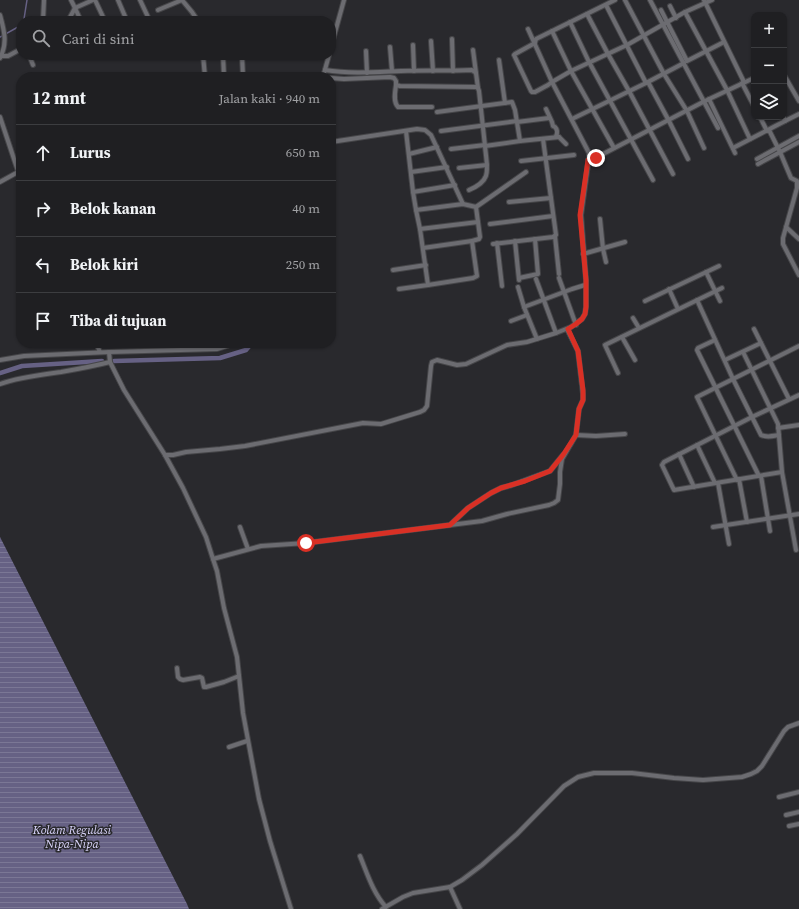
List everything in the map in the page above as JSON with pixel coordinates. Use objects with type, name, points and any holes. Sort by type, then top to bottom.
[{"type":"street","points":[[43,16],[44,0]]},
{"type":"street","points":[[71,0],[79,16]]},
{"type":"street","points":[[71,16],[75,8],[94,0],[102,16]]},
{"type":"street","points":[[118,0],[125,16]]},
{"type":"street","points":[[140,0],[148,16]]},
{"type":"street","points":[[158,10],[182,0],[195,16]]},
{"type":"street","points":[[336,30],[344,0]]},
{"type":"street","points":[[615,0],[536,38],[535,43],[516,52],[514,55],[532,92],[535,92],[589,62],[627,45],[704,2],[712,0]]},
{"type":"street","points":[[626,0],[664,74],[687,111],[704,148]]},
{"type":"street","points":[[650,0],[687,61],[724,42]]},
{"type":"street","points":[[704,2],[751,100]]},
{"type":"street","points":[[606,5],[688,159]]},
{"type":"street","points":[[670,6],[676,18]]},
{"type":"street","points":[[661,10],[665,24],[684,63],[707,100],[734,150],[783,120]]},
{"type":"street","points":[[685,12],[727,90],[750,139]]},
{"type":"street","points":[[0,14],[5,41],[0,57]]},
{"type":"street","points":[[587,14],[673,174]]},
{"type":"street","points":[[570,22],[589,62],[653,180]]},
{"type":"street","points":[[165,455],[245,446],[359,424],[380,424],[420,412],[426,408],[432,362],[437,360],[457,365],[466,364],[507,345],[527,342],[568,329],[582,319],[585,314],[586,307],[580,215],[589,157],[588,152],[552,82],[528,29]]},
{"type":"street","points":[[552,31],[591,109],[614,148]]},
{"type":"street","points":[[452,39],[453,70]]},
{"type":"street","points":[[431,41],[433,71]]},
{"type":"street","points":[[413,45],[414,71]]},
{"type":"street","points":[[390,47],[392,71]]},
{"type":"street","points":[[469,190],[475,188],[485,180],[488,174],[481,106],[473,50]]},
{"type":"street","points":[[366,51],[366,73]]},
{"type":"street","points":[[0,57],[8,56],[16,52]]},
{"type":"street","points":[[32,60],[34,65]]},
{"type":"street","points":[[203,60],[205,72]]},
{"type":"street","points":[[223,60],[224,72]]},
{"type":"street","points":[[242,60],[243,72]]},
{"type":"street","points":[[328,60],[325,70],[338,72],[366,73],[392,71],[472,70],[476,73]]},
{"type":"street","points":[[499,60],[505,103]]},
{"type":"street","points":[[572,119],[647,83],[684,63]]},
{"type":"street","points":[[336,78],[394,78],[396,81],[396,106],[432,107]]},
{"type":"street","points":[[588,160],[596,158],[707,100],[751,79]]},
{"type":"street","points":[[787,80],[799,101]]},
{"type":"street","points":[[396,85],[406,87],[478,88]]},
{"type":"street","points":[[707,100],[718,128]]},
{"type":"street","points":[[437,112],[512,102],[520,141]]},
{"type":"street","points":[[546,109],[553,126],[557,128],[556,136],[566,144]]},
{"type":"street","points":[[787,118],[799,114]]},
{"type":"street","points":[[0,117],[16,166]]},
{"type":"street","points":[[441,131],[549,118]]},
{"type":"street","points":[[762,120],[779,150],[791,178],[797,181],[797,188],[783,238],[783,244],[799,275]]},
{"type":"street","points":[[336,141],[416,129],[425,130],[431,135],[463,204]]},
{"type":"street","points":[[406,131],[413,192],[428,284]]},
{"type":"street","points":[[758,164],[799,136]]},
{"type":"street","points":[[451,149],[559,137]]},
{"type":"street","points":[[543,139],[556,235],[559,276],[576,324]]},
{"type":"street","points":[[757,159],[799,142]]},
{"type":"street","points":[[409,154],[437,147]]},
{"type":"street","points":[[521,161],[574,155]]},
{"type":"street","points":[[459,168],[487,165]]},
{"type":"street","points":[[411,172],[446,167]]},
{"type":"street","points":[[416,210],[463,204],[476,207],[526,172]]},
{"type":"street","points":[[0,182],[16,173]]},
{"type":"street","points":[[413,192],[455,185]]},
{"type":"street","points":[[508,202],[551,198]]},
{"type":"street","points":[[423,248],[478,240],[480,237],[476,207]]},
{"type":"street","points":[[490,224],[553,216]]},
{"type":"street","points":[[600,219],[606,262]]},
{"type":"street","points":[[420,229],[478,222]]},
{"type":"street","points":[[786,227],[799,239]]},
{"type":"street","points":[[502,286],[495,243],[555,236]]},
{"type":"street","points":[[515,241],[519,279],[538,274],[535,239]]},
{"type":"street","points":[[399,289],[473,278],[477,276],[472,241]]},
{"type":"street","points":[[583,254],[625,242]]},
{"type":"street","points":[[393,270],[426,265]]},
{"type":"street","points":[[645,301],[719,266]]},
{"type":"street","points":[[706,272],[720,301]]},
{"type":"street","points":[[536,279],[556,333]]},
{"type":"street","points":[[524,307],[585,285]]},
{"type":"street","points":[[518,287],[536,339]]},
{"type":"street","points":[[618,373],[605,345],[722,288]]},
{"type":"street","points":[[669,289],[678,309]]},
{"type":"street","points":[[697,300],[733,379],[761,435],[764,437],[779,435]]},
{"type":"street","points":[[511,321],[527,315]]},
{"type":"street","points":[[633,318],[639,328]]},
{"type":"street","points":[[450,525],[468,508],[491,493],[550,471],[576,435],[579,409],[583,400],[583,390],[578,351],[568,329]]},
{"type":"street","points":[[754,329],[789,399]]},
{"type":"street","points":[[622,337],[635,360]]},
{"type":"street","points":[[715,340],[697,349],[734,427],[760,476],[770,531]]},
{"type":"street","points":[[724,360],[761,343]]},
{"type":"street","points":[[747,522],[738,480],[697,397],[799,346]]},
{"type":"street","points":[[98,348],[100,352]]},
{"type":"street","points":[[0,360],[24,356],[220,348]]},
{"type":"street","points":[[109,352],[110,362],[124,390],[165,455],[183,488],[206,537],[217,571],[224,608],[237,657],[240,695],[247,741],[262,813],[291,909]]},
{"type":"street","points":[[743,352],[778,424],[782,472],[796,550]]},
{"type":"street","points":[[0,384],[31,376],[110,362]]},
{"type":"street","points":[[782,472],[674,490],[662,465],[664,462],[679,454],[799,395]]},
{"type":"street","points":[[778,428],[799,425]]},
{"type":"street","points":[[576,435],[596,436],[625,434]]},
{"type":"street","points":[[697,445],[717,483],[729,544]]},
{"type":"street","points":[[679,454],[694,486]]},
{"type":"street","points":[[213,559],[262,546],[306,543],[482,521],[506,514],[541,507],[554,503],[558,500],[560,493],[561,463],[563,455]]},
{"type":"street","points":[[713,527],[799,514]]},
{"type":"street","points":[[240,527],[248,549]]},
{"type":"street","points":[[177,668],[178,677],[181,680],[200,677],[202,678],[202,685],[204,687],[224,682],[239,676]]},
{"type":"street","points":[[382,909],[389,907],[403,897],[413,893],[450,887],[471,874],[517,834],[564,786],[578,777],[594,773],[632,773],[703,780],[742,777],[757,771],[762,766],[784,731],[799,723]]},
{"type":"street","points":[[229,747],[247,741]]},
{"type":"street","points":[[779,797],[799,792]]},
{"type":"street","points":[[786,815],[799,812]]},
{"type":"street","points":[[789,826],[799,824]]},
{"type":"street","points":[[360,856],[375,892],[382,902],[389,907]]},
{"type":"street","points":[[450,887],[460,909]]},
{"type":"water","name":"Kolam Regulasi Nipa-Nipa","points":[[0,537],[187,904],[189,909],[0,909]]},
{"type":"waterway","points":[[24,16],[27,0]]},
{"type":"waterway","points":[[0,37],[16,28]]},
{"type":"waterway","points":[[114,361],[220,358],[246,350],[248,348]]},
{"type":"waterway","points":[[0,373],[22,366],[102,361]]},
{"type":"route","points":[[306,543],[450,525],[468,508],[491,493],[550,471],[568,449],[576,435],[579,409],[583,400],[578,351],[568,329],[580,321],[585,314],[586,280],[580,215],[588,160],[596,158]]}]
